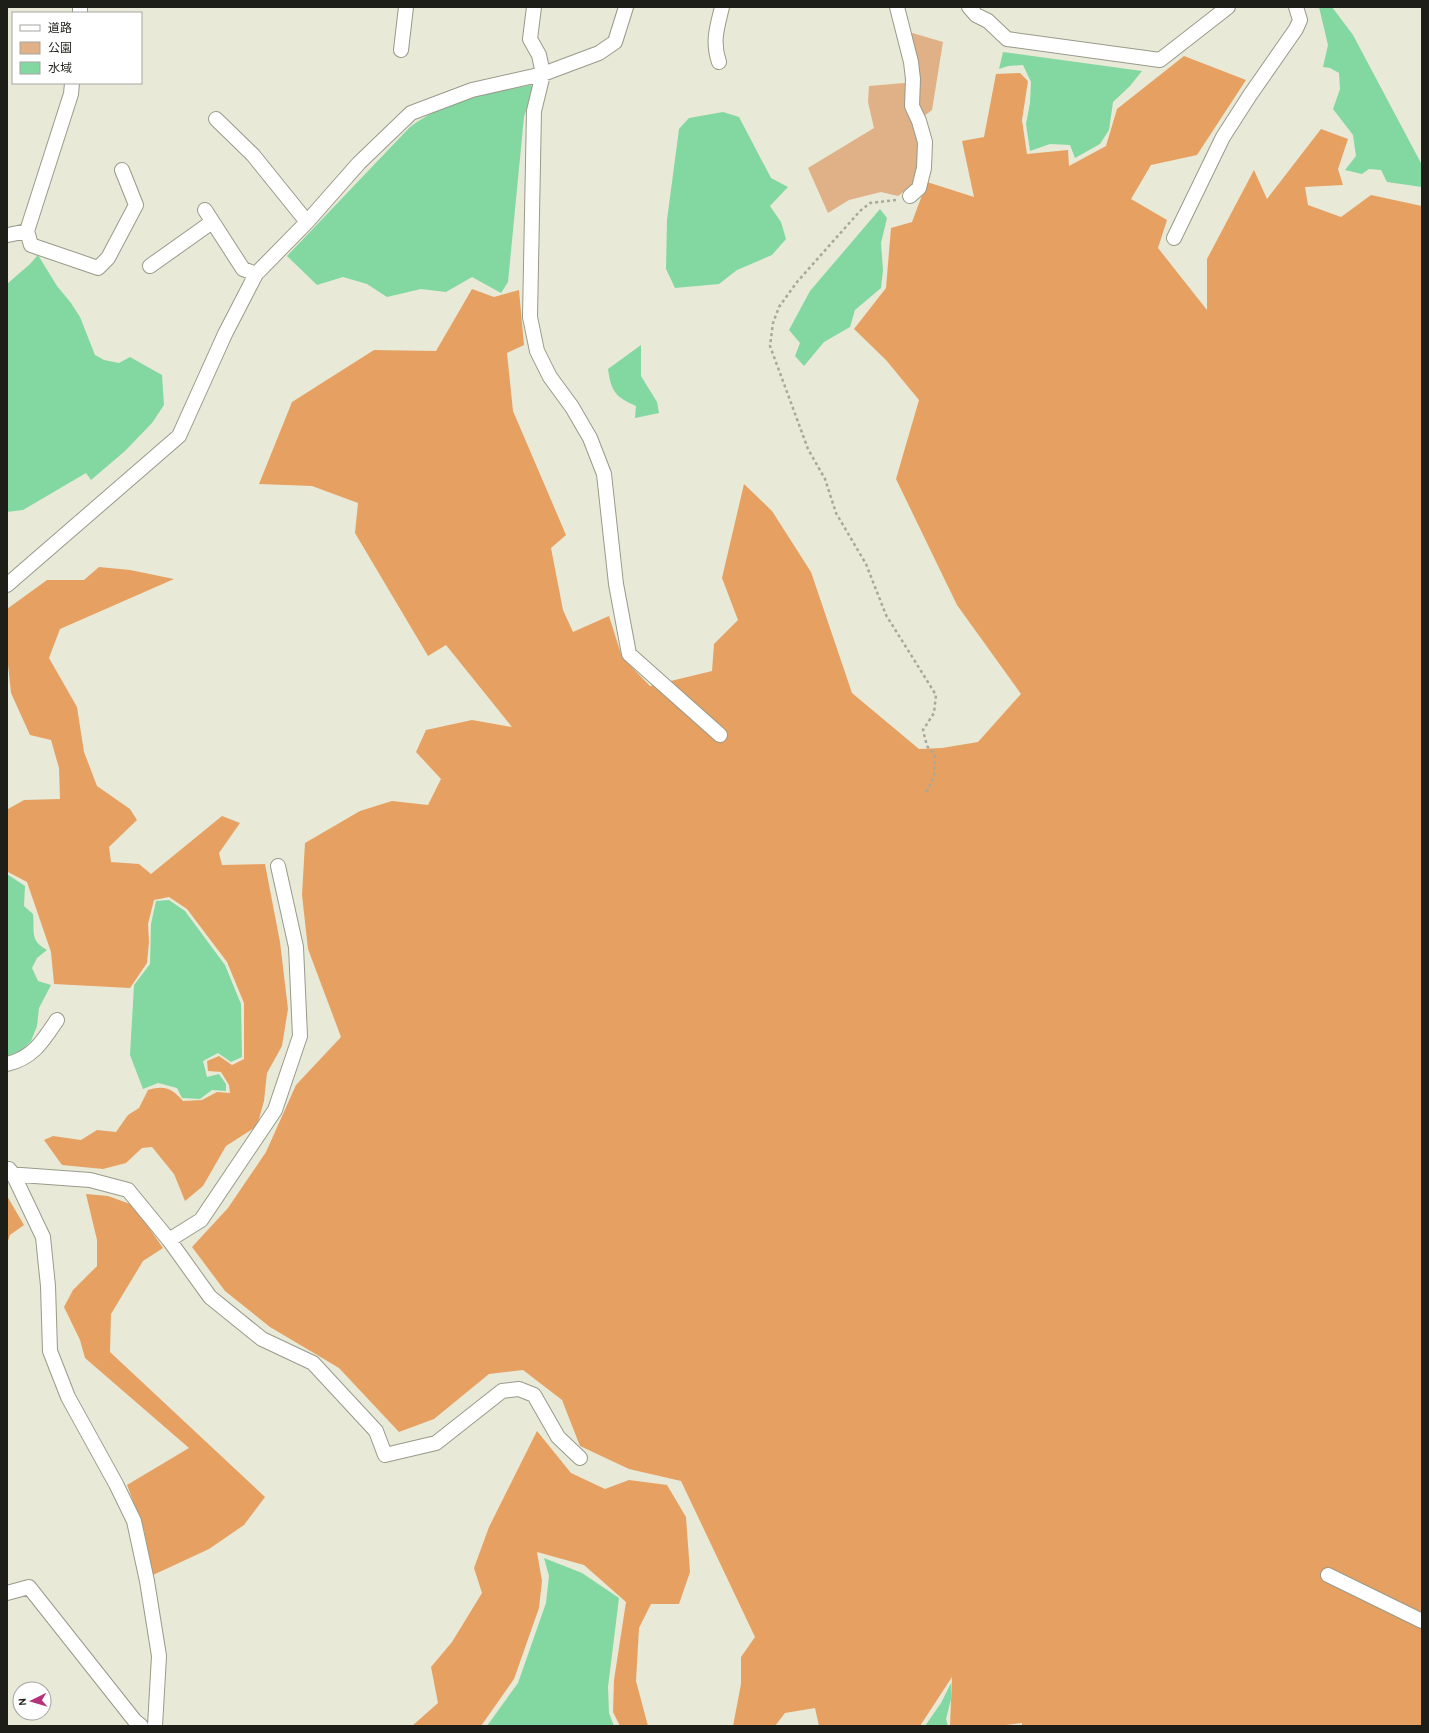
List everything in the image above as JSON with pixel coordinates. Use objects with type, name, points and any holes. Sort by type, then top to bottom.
[{"type":"street","points":[[400,50],[406,7]]},
{"type":"street","points":[[534,7],[530,39],[539,55],[543,74],[534,111],[530,317],[537,351],[550,377],[572,407],[590,438],[604,474],[616,584],[630,654],[720,735]]},
{"type":"street","points":[[7,585],[179,436],[224,334],[256,274],[307,222],[359,162],[411,112],[472,90],[543,74],[599,53],[615,42],[626,7]]},
{"type":"street","points":[[719,62],[715,49],[715,38],[722,7]]},
{"type":"street","points":[[897,7],[911,62],[913,79],[912,106],[919,121],[925,142],[924,168],[919,188],[910,196]]},
{"type":"street","points":[[969,7],[976,15],[988,21],[1007,40],[1160,60],[1228,7]]},
{"type":"street","points":[[1174,238],[1223,137],[1296,29],[1300,20],[1296,7]]},
{"type":"street","points":[[72,84],[71,94],[27,231],[31,245],[98,268],[108,258],[136,205],[122,170]]},
{"type":"street","points":[[216,119],[253,155],[307,222]]},
{"type":"street","points":[[205,210],[243,269],[256,274]]},
{"type":"street","points":[[150,266],[212,222]]},
{"type":"street","points":[[7,237],[27,231]]},
{"type":"street","points":[[169,1240],[201,1220],[275,1110],[300,1036],[296,947],[278,866]]},
{"type":"street","points":[[7,1064],[25,1058],[44,1041],[57,1020]]},
{"type":"street","points":[[9,1172],[90,1180],[128,1190],[169,1240],[210,1297],[262,1339],[313,1363],[376,1431],[385,1455],[436,1443],[502,1391],[519,1389],[534,1395],[558,1437],[580,1458]]},
{"type":"street","points":[[9,1172],[43,1237],[48,1286],[50,1351],[68,1397],[116,1484],[134,1521],[147,1581],[159,1656],[155,1726]]},
{"type":"street","points":[[1328,1575],[1422,1621]]},
{"type":"street","points":[[7,1593],[29,1587],[130,1715],[141,1726]]},
{"type":"path","points":[[910,196],[896,200],[870,203],[860,211],[797,282],[780,307],[773,323],[770,346],[808,449],[825,479],[836,513],[866,564],[886,615],[936,695],[934,713],[923,730],[927,746],[935,755],[934,777],[925,795]]},
{"type":"green space","points":[[909,32],[943,42],[932,110],[915,123],[919,161],[913,185],[898,196],[881,192],[849,200],[828,213],[808,168],[874,128],[868,102],[869,86],[916,82]]},
{"type":"shaded area","points":[[1184,56],[1246,80],[1197,155],[1151,165],[1131,199],[1167,220],[1158,248],[1207,310],[1207,259],[1254,170],[1267,199],[1321,129],[1348,139],[1338,169],[1343,185],[1305,187],[1308,205],[1341,217],[1371,195],[1422,206],[1422,1726],[1022,1726],[1022,1723],[998,1726],[950,1726],[952,1677],[920,1726],[819,1726],[815,1708],[785,1713],[775,1726],[733,1726],[741,1684],[741,1657],[755,1637],[681,1481],[629,1469],[580,1446],[562,1400],[523,1370],[489,1374],[434,1419],[399,1432],[339,1368],[270,1327],[225,1291],[192,1247],[228,1208],[266,1152],[296,1085],[341,1037],[308,949],[302,895],[305,843],[360,811],[392,801],[428,805],[441,779],[416,752],[426,730],[472,720],[512,727],[446,645],[428,656],[355,533],[358,503],[312,486],[259,484],[292,402],[374,350],[436,351],[472,289],[494,297],[519,290],[524,345],[507,353],[513,411],[566,535],[551,548],[563,610],[573,632],[609,616],[622,657],[650,686],[712,671],[714,644],[738,620],[722,578],[744,484],[772,511],[811,572],[852,693],[919,749],[942,748],[978,742],[1021,694],[957,605],[896,479],[919,400],[886,360],[854,329],[886,288],[891,228],[912,222],[927,182],[974,197],[962,141],[984,137],[996,74],[1020,73],[1028,81],[1022,120],[1027,154],[1068,150],[1069,166],[1106,146],[1117,109]]},
{"type":"shaded area","points":[[99,567],[130,570],[174,579],[60,629],[49,658],[77,707],[84,752],[97,786],[130,809],[137,820],[109,847],[111,862],[139,864],[151,874],[222,816],[240,823],[219,853],[222,865],[265,864],[280,942],[288,1009],[282,1046],[267,1073],[264,1101],[257,1126],[226,1146],[203,1186],[185,1201],[174,1174],[152,1147],[142,1148],[126,1163],[103,1169],[62,1165],[44,1140],[53,1136],[81,1140],[97,1130],[116,1132],[128,1115],[139,1108],[148,1090],[163,1088],[171,1090],[183,1101],[202,1100],[217,1092],[230,1093],[229,1085],[221,1072],[208,1071],[207,1061],[219,1056],[232,1065],[244,1059],[244,1003],[227,962],[187,909],[169,897],[154,900],[148,924],[149,942],[147,963],[130,988],[54,984],[51,952],[27,882],[8,872],[7,870],[8,809],[24,800],[60,799],[59,768],[51,740],[30,735],[11,693],[7,655],[7,609],[47,580],[84,580]]},
{"type":"shaded area","points":[[86,1194],[108,1196],[133,1205],[163,1248],[143,1261],[111,1314],[110,1352],[265,1497],[244,1525],[209,1549],[153,1575],[144,1530],[127,1485],[189,1448],[85,1358],[80,1340],[64,1307],[73,1290],[97,1266],[97,1240]]},
{"type":"shaded area","points":[[7,1196],[24,1225],[10,1235],[7,1244]]},
{"type":"shaded area","points":[[537,1431],[571,1473],[605,1489],[629,1480],[667,1485],[686,1517],[690,1572],[679,1604],[651,1604],[639,1628],[636,1681],[648,1726],[620,1726],[613,1712],[614,1680],[626,1602],[584,1565],[537,1552],[542,1581],[539,1608],[514,1679],[481,1726],[412,1726],[438,1703],[431,1667],[452,1642],[482,1593],[474,1568],[489,1527]]},
{"type":"water","points":[[1319,7],[1332,7],[1353,35],[1422,165],[1422,187],[1387,182],[1381,170],[1369,169],[1362,174],[1345,170],[1356,156],[1353,135],[1333,109],[1340,89],[1339,73],[1330,68],[1323,67],[1328,45]]},
{"type":"water","points":[[1003,52],[1142,71],[1130,86],[1113,102],[1109,130],[1100,144],[1075,158],[1070,145],[1050,144],[1030,151],[1026,124],[1030,103],[1031,82],[1023,65],[1008,66],[999,69]]},
{"type":"water","points":[[531,85],[533,88],[524,117],[508,282],[501,293],[472,277],[446,292],[421,289],[387,297],[367,284],[343,277],[317,285],[287,256],[410,127],[438,110],[453,104],[483,95]]},
{"type":"water","points":[[723,112],[739,117],[771,178],[788,187],[770,206],[781,222],[786,239],[772,255],[737,270],[719,284],[675,288],[666,269],[667,220],[679,129],[689,118]]},
{"type":"water","points":[[880,209],[887,218],[881,243],[883,270],[881,288],[855,310],[850,327],[824,342],[804,366],[795,356],[800,343],[789,330],[810,291]]},
{"type":"water","points":[[38,255],[57,286],[80,317],[95,355],[104,360],[119,363],[130,357],[162,375],[164,405],[152,423],[125,451],[91,480],[86,473],[23,510],[7,512],[7,284]]},
{"type":"water","points":[[641,345],[641,376],[657,402],[659,413],[635,418],[636,406],[624,400],[616,393],[609,377],[608,369]]},
{"type":"water","points":[[7,874],[25,886],[24,906],[33,914],[35,939],[47,950],[37,958],[32,968],[38,981],[51,985],[39,1008],[37,1026],[31,1041],[22,1050],[7,1056]]},
{"type":"water","points":[[169,900],[185,911],[225,965],[241,1004],[242,1057],[231,1062],[218,1053],[203,1061],[207,1077],[219,1074],[226,1084],[226,1091],[212,1090],[200,1099],[182,1098],[177,1088],[158,1083],[143,1089],[130,1055],[134,985],[150,964],[151,924],[156,901]]},
{"type":"water","points":[[544,1558],[582,1573],[619,1598],[608,1687],[609,1713],[614,1726],[487,1726],[518,1683],[546,1603],[549,1576]]},
{"type":"water","points":[[951,1683],[951,1699],[946,1719],[948,1726],[925,1726],[941,1703]]}]
